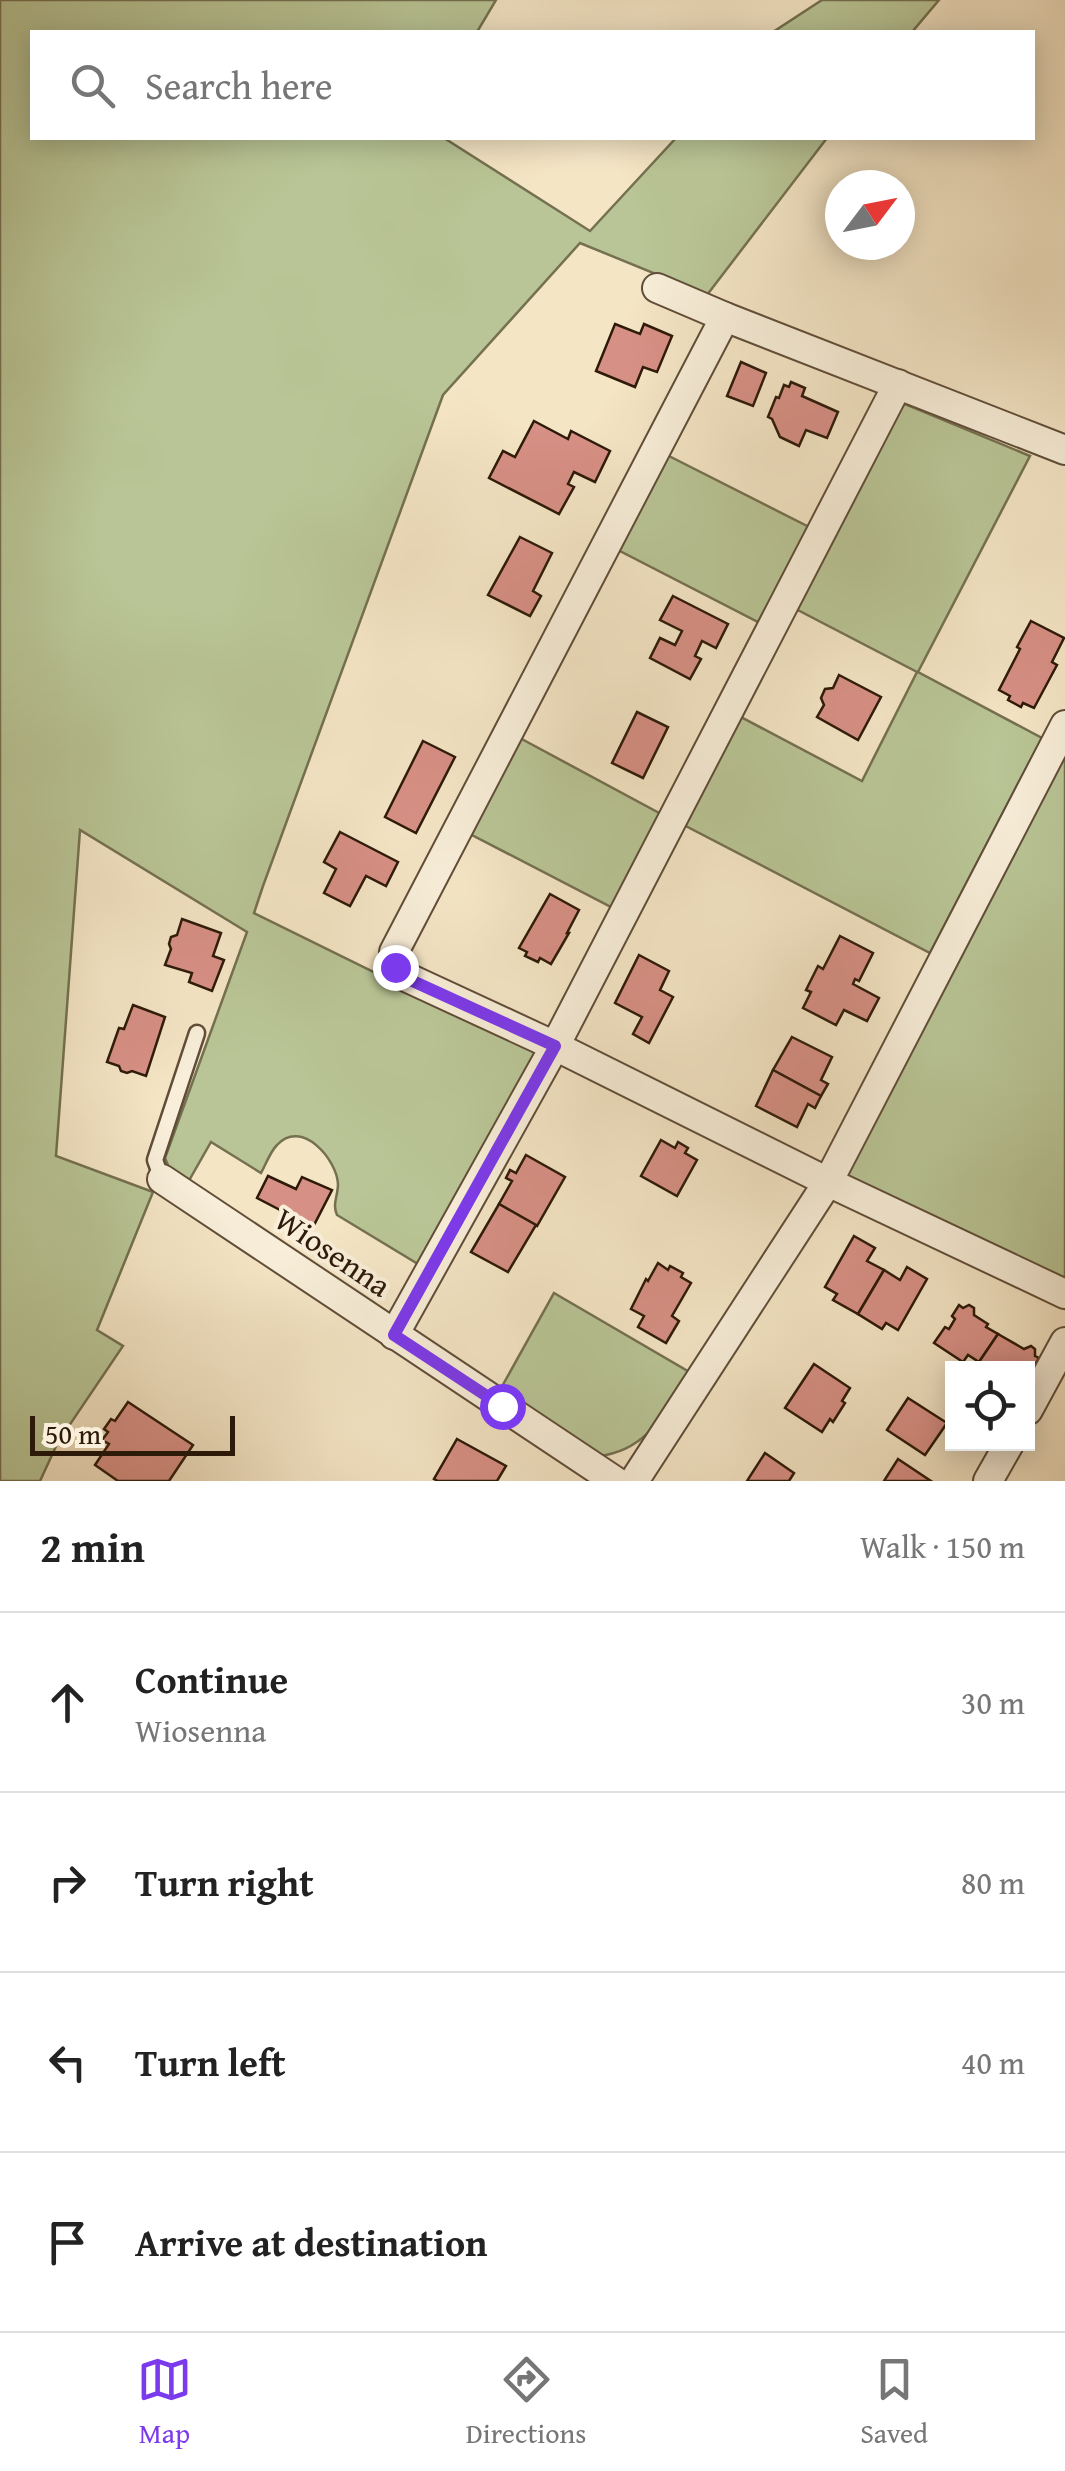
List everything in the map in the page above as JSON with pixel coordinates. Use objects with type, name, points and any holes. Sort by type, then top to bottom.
[{"type":"street","points":[[657,288],[1065,450]]},
{"type":"street","points":[[725,317],[394,952],[395,967],[406,978],[555,1046],[1065,1294]]},
{"type":"street","points":[[394,1335],[555,1046],[898,384]]},
{"type":"street","points":[[634,1481],[828,1182],[1065,726]]},
{"type":"street","name":"Wiosenna","points":[[162,1179],[615,1481]]},
{"type":"street","points":[[1035,1397],[1065,1342]]},
{"type":"street","points":[[988,1481],[1005,1451]]},
{"type":"lane","points":[[162,1179],[155,1160],[197,1033]]},
{"type":"green space","points":[[0,0],[496,0],[478,30],[30,30],[30,140],[447,140],[590,231],[674,140],[825,140],[707,295],[580,243],[443,395],[263,886],[254,913],[538,1053],[418,1264],[337,1215],[336,1174],[325,1154],[307,1139],[287,1138],[277,1145],[261,1173],[211,1142],[187,1184],[172,1175],[165,1158],[247,932],[80,830],[56,1156],[153,1192],[97,1330],[123,1346],[58,1442],[40,1481],[0,1481]]},
{"type":"green space","points":[[822,0],[939,0],[914,30],[776,30]]},
{"type":"green space","points":[[905,404],[1030,456],[918,672],[1042,738],[930,953],[680,823],[737,715],[862,781],[917,672],[792,607],[897,407]]},
{"type":"green space","points":[[665,454],[811,528],[760,623],[616,549]]},
{"type":"green space","points":[[518,737],[661,814],[613,908],[468,833]]},
{"type":"green space","points":[[1065,747],[1065,1309],[849,1180],[845,1170]]},
{"type":"green space","points":[[554,1293],[691,1373],[664,1414],[631,1446],[599,1456],[500,1390]]},
{"type":"building","points":[[615,324],[640,334],[644,324],[672,336],[657,372],[643,367],[635,387],[596,371]]},
{"type":"building","points":[[741,362],[766,373],[753,406],[727,396]]},
{"type":"building","points":[[791,382],[805,388],[802,396],[838,412],[827,438],[806,430],[799,446],[780,437],[768,417],[776,397]]},
{"type":"building","points":[[534,421],[568,439],[571,431],[610,451],[595,482],[574,472],[568,484],[574,487],[559,514],[489,478],[503,451],[515,457]]},
{"type":"building","points":[[520,537],[552,553],[533,591],[541,596],[530,616],[488,595]]},
{"type":"building","points":[[673,596],[728,624],[716,648],[702,641],[695,656],[701,659],[690,679],[650,658],[660,638],[675,645],[682,631],[660,620]]},
{"type":"building","points":[[1031,621],[1064,638],[1052,662],[1057,665],[1034,708],[1023,703],[1021,707],[999,690]]},
{"type":"building","points":[[839,675],[881,697],[858,740],[817,717],[824,705],[821,698],[825,689],[833,688]]},
{"type":"building","points":[[637,712],[668,727],[643,778],[612,763]]},
{"type":"building","points":[[423,741],[455,757],[416,833],[385,817]]},
{"type":"building","points":[[340,832],[398,862],[386,886],[366,876],[350,906],[324,893],[336,869],[324,862]]},
{"type":"building","points":[[550,894],[579,910],[551,964],[525,956],[527,952],[519,948]]},
{"type":"building","points":[[182,919],[221,933],[213,956],[224,960],[212,991],[189,982],[192,973],[165,965],[171,937],[177,935]]},
{"type":"building","points":[[840,936],[873,953],[859,981],[855,979],[853,984],[879,998],[867,1021],[844,1010],[836,1025],[803,1008],[811,992],[806,990],[818,966],[823,969]]},
{"type":"building","points":[[639,955],[669,971],[660,990],[673,997],[649,1043],[633,1034],[642,1017],[615,1003]]},
{"type":"building","points":[[133,1005],[165,1017],[146,1076],[121,1071],[119,1066],[107,1062],[119,1028],[124,1029]]},
{"type":"building","points":[[792,1037],[832,1057],[821,1080],[828,1084],[821,1096],[773,1070]]},
{"type":"building","points":[[773,1070],[821,1096],[815,1108],[808,1104],[797,1127],[756,1106]]},
{"type":"building","points":[[661,1140],[675,1148],[678,1142],[688,1148],[685,1153],[697,1160],[677,1196],[641,1176]]},
{"type":"building","points":[[526,1155],[565,1177],[537,1226],[499,1204],[512,1181],[506,1178],[510,1170],[516,1173]]},
{"type":"building","points":[[268,1176],[296,1189],[302,1177],[332,1190],[313,1227],[257,1198]]},
{"type":"building","points":[[499,1204],[536,1225],[508,1272],[471,1252]]},
{"type":"building","points":[[854,1236],[875,1248],[867,1261],[884,1270],[858,1314],[833,1300],[837,1294],[825,1287]]},
{"type":"building","points":[[658,1263],[683,1273],[681,1277],[691,1283],[672,1316],[679,1321],[666,1343],[638,1327],[644,1316],[631,1309]]},
{"type":"building","points":[[907,1267],[927,1279],[898,1330],[886,1323],[882,1329],[858,1314],[884,1270],[900,1280]]},
{"type":"building","points":[[959,1305],[969,1305],[974,1308],[974,1315],[988,1324],[986,1327],[998,1334],[980,1361],[968,1355],[961,1361],[934,1343],[945,1327],[949,1329],[955,1319],[952,1316]]},
{"type":"building","points":[[998,1334],[1024,1349],[1031,1346],[1039,1358],[1035,1365],[1035,1361],[980,1361]]},
{"type":"building","points":[[814,1364],[850,1388],[833,1422],[830,1419],[822,1432],[785,1408]]},
{"type":"building","points":[[908,1398],[945,1422],[925,1455],[887,1430]]},
{"type":"building","points":[[128,1402],[193,1445],[169,1481],[118,1481],[95,1465],[109,1444],[102,1440],[108,1432],[104,1429]]},
{"type":"building","points":[[457,1439],[506,1466],[497,1481],[434,1479]]},
{"type":"building","points":[[765,1453],[794,1473],[789,1481],[747,1481]]},
{"type":"building","points":[[898,1459],[931,1481],[884,1481]]},
{"type":"route","points":[[395,967],[406,978],[555,1046],[394,1335],[502,1406]]}]
